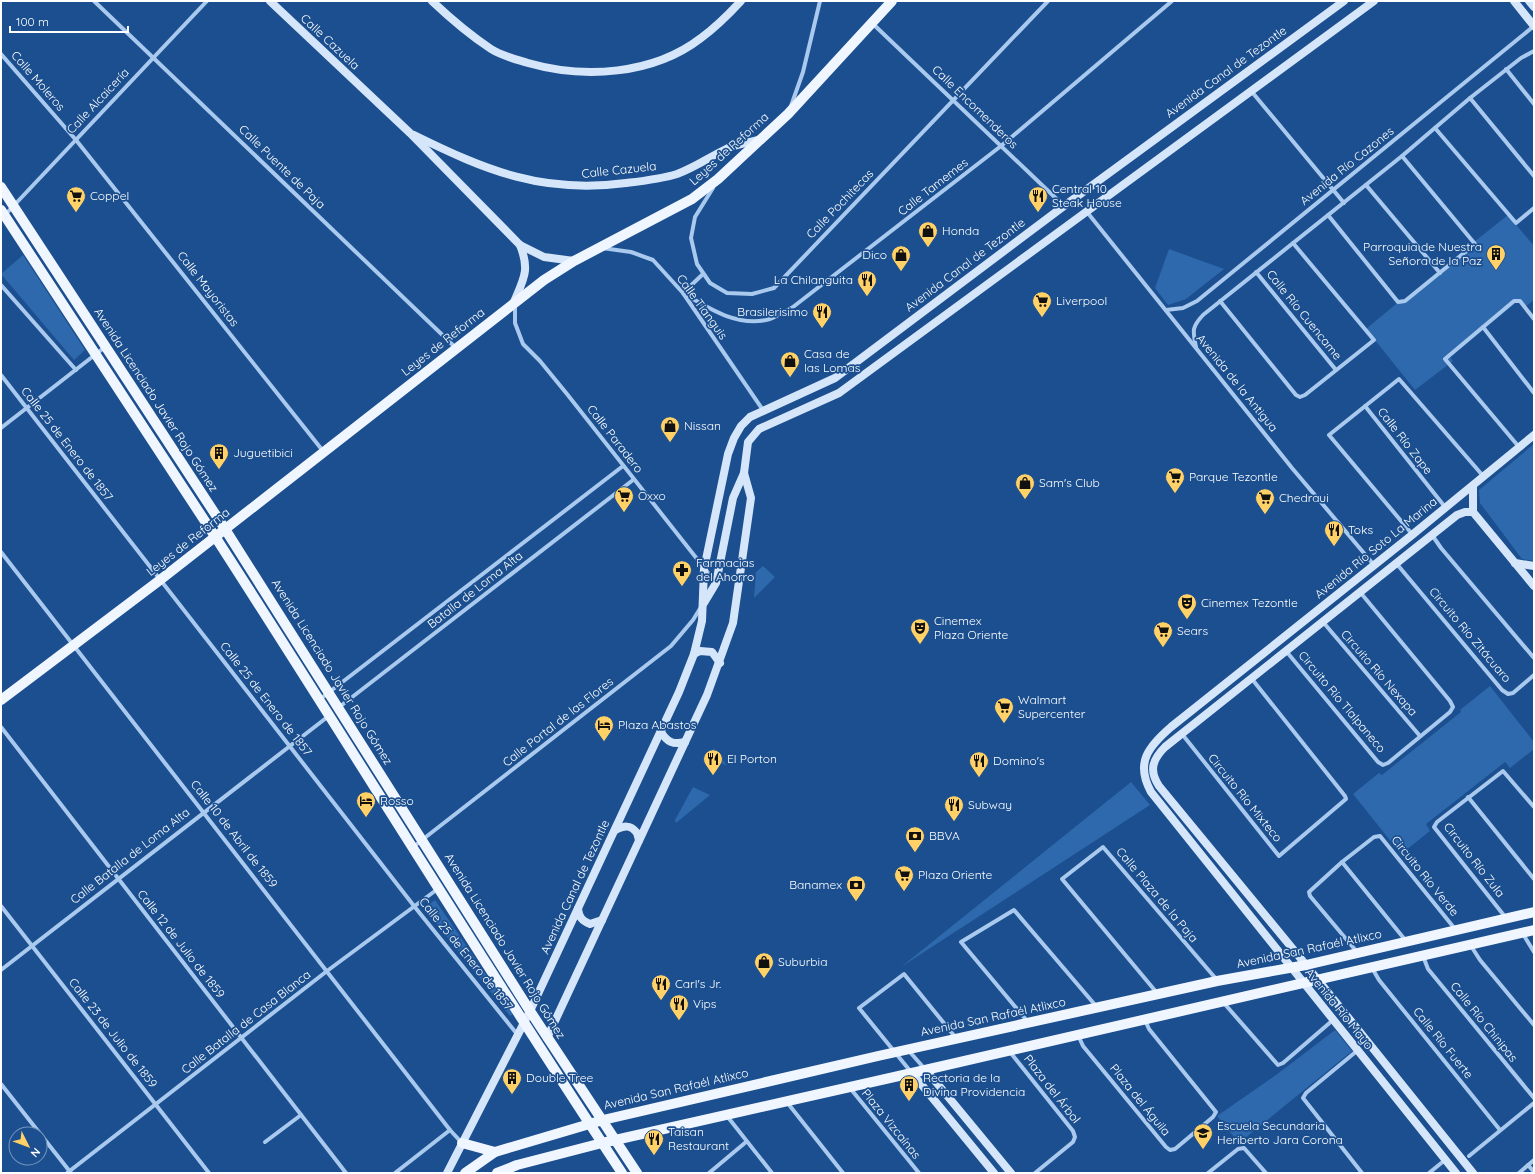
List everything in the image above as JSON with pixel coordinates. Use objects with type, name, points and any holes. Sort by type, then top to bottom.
[{"type":"main road","name":"Calle Cazuela","points":[[270,1],[410,133],[520,245],[544,257],[574,261]]},
{"type":"main road","points":[[432,1],[453,20],[491,49],[504,55],[548,69],[579,72],[612,72],[646,65],[675,54],[701,39],[724,19],[741,1]]},
{"type":"main road","name":"Avenida Canal de Tezontle","points":[[446,1173],[530,1011],[680,692],[694,654],[702,621],[704,603],[704,569],[728,454],[734,438],[741,426],[763,410],[834,378],[1064,206],[1344,1]]},
{"type":"main road","name":"Avenida Canal de Tezontle","points":[[704,603],[716,583],[733,498],[744,473],[748,442],[759,429],[839,393],[1252,92],[1374,1]]},
{"type":"main road","points":[[1529,1],[1534,7]]},
{"type":"main road","name":"Leyes de Reforma","points":[[1,700],[75,646],[514,302],[574,261],[602,248],[692,199],[718,178],[788,114],[890,2]]},
{"type":"main road","points":[[1517,2],[1534,26]]},
{"type":"main road","name":"Calle Cazuela","points":[[410,133],[485,168],[518,177],[579,187],[608,186],[676,174],[703,163],[729,148],[761,139]]},
{"type":"main road","name":"Avenida Licenciado Javier Rojo Gómez","points":[[1,187],[225,529],[547,1038],[637,1173]]},
{"type":"main road","name":"Avenida Licenciado Javier Rojo Gómez","points":[[3,213],[215,537],[524,1023],[622,1173]]},
{"type":"main road","name":"Calle Cazuela","points":[[514,302],[526,268],[526,259],[520,245]]},
{"type":"main road","name":"Avenida Río Soto La Marina","points":[[1156,740],[1210,694],[1446,508],[1534,435]]},
{"type":"main road","name":"Avenida Canal de Tezontle","points":[[547,1038],[685,742],[720,663],[734,623],[751,498],[744,473]]},
{"type":"main road","points":[[1473,486],[1473,512],[1534,586]]},
{"type":"main road","name":"Avenida Río Soto La Marina","points":[[1165,747],[1457,515],[1465,512],[1473,512]]},
{"type":"main road","points":[[1515,563],[1534,566]]},
{"type":"main road","points":[[694,654],[700,651],[712,652],[720,663]]},
{"type":"main road","points":[[661,732],[670,743],[675,744],[685,742]]},
{"type":"main road","name":"Avenida Río Mayo","points":[[1156,740],[1147,754],[1143,767],[1145,782],[1151,792],[1456,1173]]},
{"type":"main road","name":"Avenida Río Mayo","points":[[1165,747],[1158,753],[1152,769],[1156,782],[1306,965],[1473,1173]]},
{"type":"main road","points":[[615,830],[623,826],[629,826],[637,833],[639,840]]},
{"type":"main road","points":[[578,909],[579,916],[584,922],[590,924],[602,920]]},
{"type":"main road","name":"Avenida San Rafaél Atlixco","points":[[465,1173],[495,1152],[602,1120],[956,1038],[1217,981],[1306,965],[1534,912]]},
{"type":"main road","points":[[498,1173],[517,1165],[602,1142],[726,1116],[1534,930]]},
{"type":"main road","points":[[926,1070],[1011,1173]]},
{"type":"main road","points":[[912,1073],[994,1173]]},
{"type":"main road","points":[[462,1143],[495,1152]]},
{"type":"street","name":"Calle Puente de Paja","points":[[94,1],[456,348]]},
{"type":"street","name":"Calle Alcaicería","points":[[3,213],[14,206],[207,1]]},
{"type":"street","points":[[788,114],[803,72],[820,1]]},
{"type":"street","name":"Calle Pochitecas","points":[[718,178],[695,217],[691,238],[697,264],[710,283],[726,293],[752,294],[774,288],[1048,1]]},
{"type":"street","name":"Calle Tamemes","points":[[683,293],[718,314],[746,320],[770,319],[793,307],[1002,146],[1172,1]]},
{"type":"street","name":"Calle Encomenderos","points":[[872,23],[1064,206]]},
{"type":"street","name":"Avenida Río Cazones","points":[[1166,310],[1183,308],[1196,301],[1534,26]]},
{"type":"street","points":[[1196,347],[1192,331],[1196,322],[1220,301],[1402,156],[1506,69],[1534,51]]},
{"type":"street","name":"Calle Moleros","points":[[1,54],[76,140]]},
{"type":"street","points":[[1506,69],[1534,104]]},
{"type":"street","points":[[1252,92],[1344,203]]},
{"type":"street","points":[[1470,98],[1534,176]]},
{"type":"street","points":[[1435,128],[1516,223],[1534,208]]},
{"type":"street","name":"Calle Mayoristas","points":[[76,140],[323,452]]},
{"type":"street","points":[[1328,215],[1398,302],[1405,301],[1475,244],[1402,156]]},
{"type":"street","points":[[1366,185],[1440,273]]},
{"type":"street","name":"Avenida de la Antigua","points":[[1087,212],[1292,468],[1374,565]]},
{"type":"street","points":[[1220,301],[1296,395],[1300,397],[1305,396],[1374,340],[1293,243]]},
{"type":"street","name":"Calle Tianguis","points":[[602,248],[631,252],[653,260],[683,293],[763,410]]},
{"type":"street","name":"Calle Río Cuencame","points":[[1256,272],[1336,370]]},
{"type":"street","points":[[683,293],[703,274]]},
{"type":"street","points":[[1,285],[76,370]]},
{"type":"street","points":[[1519,447],[1446,359],[1514,301],[1520,301],[1534,319]]},
{"type":"street","name":"Calle Paradero","points":[[514,302],[515,323],[523,344],[563,389],[716,583]]},
{"type":"street","points":[[1483,327],[1534,393]]},
{"type":"street","points":[[1,428],[106,347]]},
{"type":"street","name":"Calle 25 de Enero de 1857","points":[[1,375],[414,906],[518,1035]]},
{"type":"street","points":[[1412,535],[1329,434],[1399,379],[1484,477]]},
{"type":"street","name":"Calle Río Zape","points":[[1365,406],[1446,508]]},
{"type":"street","name":"Batalla de Loma Alta","points":[[319,700],[623,466]]},
{"type":"street","name":"Batalla de Loma Alta","points":[[329,716],[634,480]]},
{"type":"street","points":[[1432,535],[1441,548],[1534,658]]},
{"type":"street","name":"Calle 10 de Abril de 1859","points":[[1,552],[450,1130],[462,1143]]},
{"type":"street","name":"Circuito Río Zitácuaro","points":[[1396,563],[1502,690],[1508,694],[1513,693],[1534,675]]},
{"type":"street","name":"Circuito Río Tlalpaneco","points":[[1286,651],[1378,762],[1383,765],[1388,763],[1450,712],[1452,707],[1450,701],[1360,592]]},
{"type":"street","name":"Calle Portal de las Flores","points":[[413,847],[671,646],[693,620],[704,603]]},
{"type":"street","name":"Circuito Río Nexapa","points":[[1323,622],[1420,736]]},
{"type":"street","name":"Circuito Río Mixteco","points":[[1182,734],[1279,856],[1346,799],[1252,679]]},
{"type":"street","name":"Calle Batalla de Loma Alta","points":[[1,970],[329,716]]},
{"type":"street","name":"Calle 12 de Julio de 1859","points":[[1,727],[346,1173]]},
{"type":"street","name":"Circuito Río Zula","points":[[1507,918],[1436,831],[1434,826],[1436,822],[1503,771],[1534,806]]},
{"type":"street","points":[[1468,797],[1534,879]]},
{"type":"street","name":"Circuito Río Verde","points":[[1358,953],[1310,896],[1309,892],[1342,862],[1374,837],[1380,836],[1455,930]]},
{"type":"street","name":"Calle Plaza de la Paja","points":[[1158,994],[1062,879],[1103,847],[1217,981]]},
{"type":"street","points":[[1342,862],[1406,941]]},
{"type":"street","name":"Calle Batalla de Casa Blanca","points":[[69,1172],[328,971],[439,888]]},
{"type":"street","name":"Calle 23 de Julio de 1859","points":[[1,906],[209,1173]]},
{"type":"street","points":[[1029,1023],[961,942],[1014,910],[1097,1008]]},
{"type":"street","points":[[1522,933],[1534,952]]},
{"type":"street","points":[[1470,944],[1480,960],[1534,1025]]},
{"type":"street","name":"Calle Río Chinipas","points":[[1423,956],[1428,969],[1534,1098]]},
{"type":"street","name":"Calle Río Fuerte","points":[[1372,968],[1379,980],[1500,1130]]},
{"type":"street","points":[[912,1073],[859,1008],[904,974],[956,1038]]},
{"type":"street","points":[[1222,1002],[1273,1062],[1278,1065],[1283,1063],[1333,1020]]},
{"type":"street","name":"Plaza del Águila","points":[[1077,1034],[1083,1046],[1170,1150],[1180,1144],[1213,1117],[1216,1112],[1149,1029],[1145,1020]]},
{"type":"street","points":[[908,1049],[926,1070]]},
{"type":"street","name":"Plaza del Árbol","points":[[1008,1050],[1073,1131],[1075,1136],[1073,1142],[1035,1173]]},
{"type":"street","points":[[1358,1050],[1306,1093],[1303,1098],[1362,1173]]},
{"type":"street","points":[[1,1084],[69,1172]]},
{"type":"street","name":"Plaza Vizcaínas","points":[[849,1087],[919,1173]]},
{"type":"street","points":[[786,1101],[843,1173]]},
{"type":"street","points":[[1469,1156],[1534,1103]]},
{"type":"street","points":[[265,1142],[301,1115]]},
{"type":"street","points":[[726,1116],[772,1173]]},
{"type":"street","points":[[395,1173],[450,1130]]},
{"type":"street","points":[[709,1173],[746,1142]]},
{"type":"street","points":[[1208,1173],[1238,1149],[1244,1148],[1266,1173]]},
{"type":"street","points":[[1429,1173],[1445,1160]]},
{"type":"street","points":[[1519,1173],[1534,1160]]},
{"type":"street","points":[[1528,1165],[1534,1172]]},
{"type":"shaded area","points":[[1508,215],[1534,246],[1534,300],[1525,307],[1519,300],[1450,357],[1453,361],[1415,390],[1366,329],[1402,299],[1404,302]]},
{"type":"shaded area","points":[[1169,249],[1224,269],[1186,299],[1168,305],[1155,288]]},
{"type":"shaded area","points":[[23,255],[85,350],[74,360],[1,274]]},
{"type":"shaded area","points":[[1534,444],[1534,561],[1522,559],[1480,503],[1479,490]]},
{"type":"shaded area","points":[[763,566],[775,577],[754,598],[756,572]]},
{"type":"shaded area","points":[[1490,686],[1534,742],[1534,749],[1510,768],[1505,762],[1426,824],[1430,831],[1401,854],[1353,794],[1379,773],[1382,775],[1461,712],[1460,710]]},
{"type":"shaded area","points":[[714,748],[727,766],[709,754]]},
{"type":"shaded area","points":[[1131,782],[1150,805],[901,967]]},
{"type":"shaded area","points":[[693,787],[710,795],[676,823],[675,820]]},
{"type":"shaded area","points":[[435,900],[513,1014],[510,1016],[424,908]]},
{"type":"shaded area","points":[[1335,1030],[1352,1051],[1239,1143],[1217,1116],[1276,1075]]},
{"type":"place","name":"Coppel","points":[[76,213]]},
{"type":"place","name":"Central 10 Steak House","points":[[1038,213]]},
{"type":"place","name":"Honda","points":[[928,248]]},
{"type":"place","name":"Parroquia de Nuestra Señora de la Paz","points":[[1496,271]]},
{"type":"place","name":"Dico","points":[[901,272]]},
{"type":"place","name":"La Chilanguita","points":[[867,297]]},
{"type":"place","name":"Liverpool","points":[[1042,318]]},
{"type":"place","name":"Brasilerisimo","points":[[822,329]]},
{"type":"place","name":"Casa de las Lomas","points":[[790,378]]},
{"type":"place","name":"Nissan","points":[[670,443]]},
{"type":"place","name":"Juguetibici","points":[[219,470]]},
{"type":"place","name":"Parque Tezontle","points":[[1175,494]]},
{"type":"place","name":"Sam's Club","points":[[1025,500]]},
{"type":"place","name":"Oxxo","points":[[624,513]]},
{"type":"place","name":"Chedraui","points":[[1265,515]]},
{"type":"place","name":"Toks","points":[[1334,547]]},
{"type":"place","name":"Farmacias del Ahorro","points":[[682,587]]},
{"type":"place","name":"Cinemex Tezontle","points":[[1187,620]]},
{"type":"place","name":"Cinemex Plaza Oriente","points":[[920,645]]},
{"type":"place","name":"Sears","points":[[1163,648]]},
{"type":"place","name":"Walmart Supercenter","points":[[1004,724]]},
{"type":"place","name":"Plaza Abastos","points":[[604,742]]},
{"type":"place","name":"El Porton","points":[[713,776]]},
{"type":"place","name":"Domino's","points":[[979,778]]},
{"type":"place","name":"Rosso","points":[[366,818]]},
{"type":"place","name":"Subway","points":[[954,822]]},
{"type":"place","name":"BBVA","points":[[915,853]]},
{"type":"place","name":"Plaza Oriente","points":[[904,892]]},
{"type":"place","name":"Banamex","points":[[856,902]]},
{"type":"place","name":"Suburbia","points":[[764,979]]},
{"type":"place","name":"Carl's Jr.","points":[[661,1001]]},
{"type":"place","name":"Vips","points":[[679,1021]]},
{"type":"place","name":"Double Tree","points":[[512,1095]]},
{"type":"place","name":"Rectoria de la Divina Providencia","points":[[909,1102]]},
{"type":"place","name":"Escuela Secundaria Heriberto Jara Corona","points":[[1203,1150]]},
{"type":"place","name":"Taisan Restaurant","points":[[654,1156]]}]
